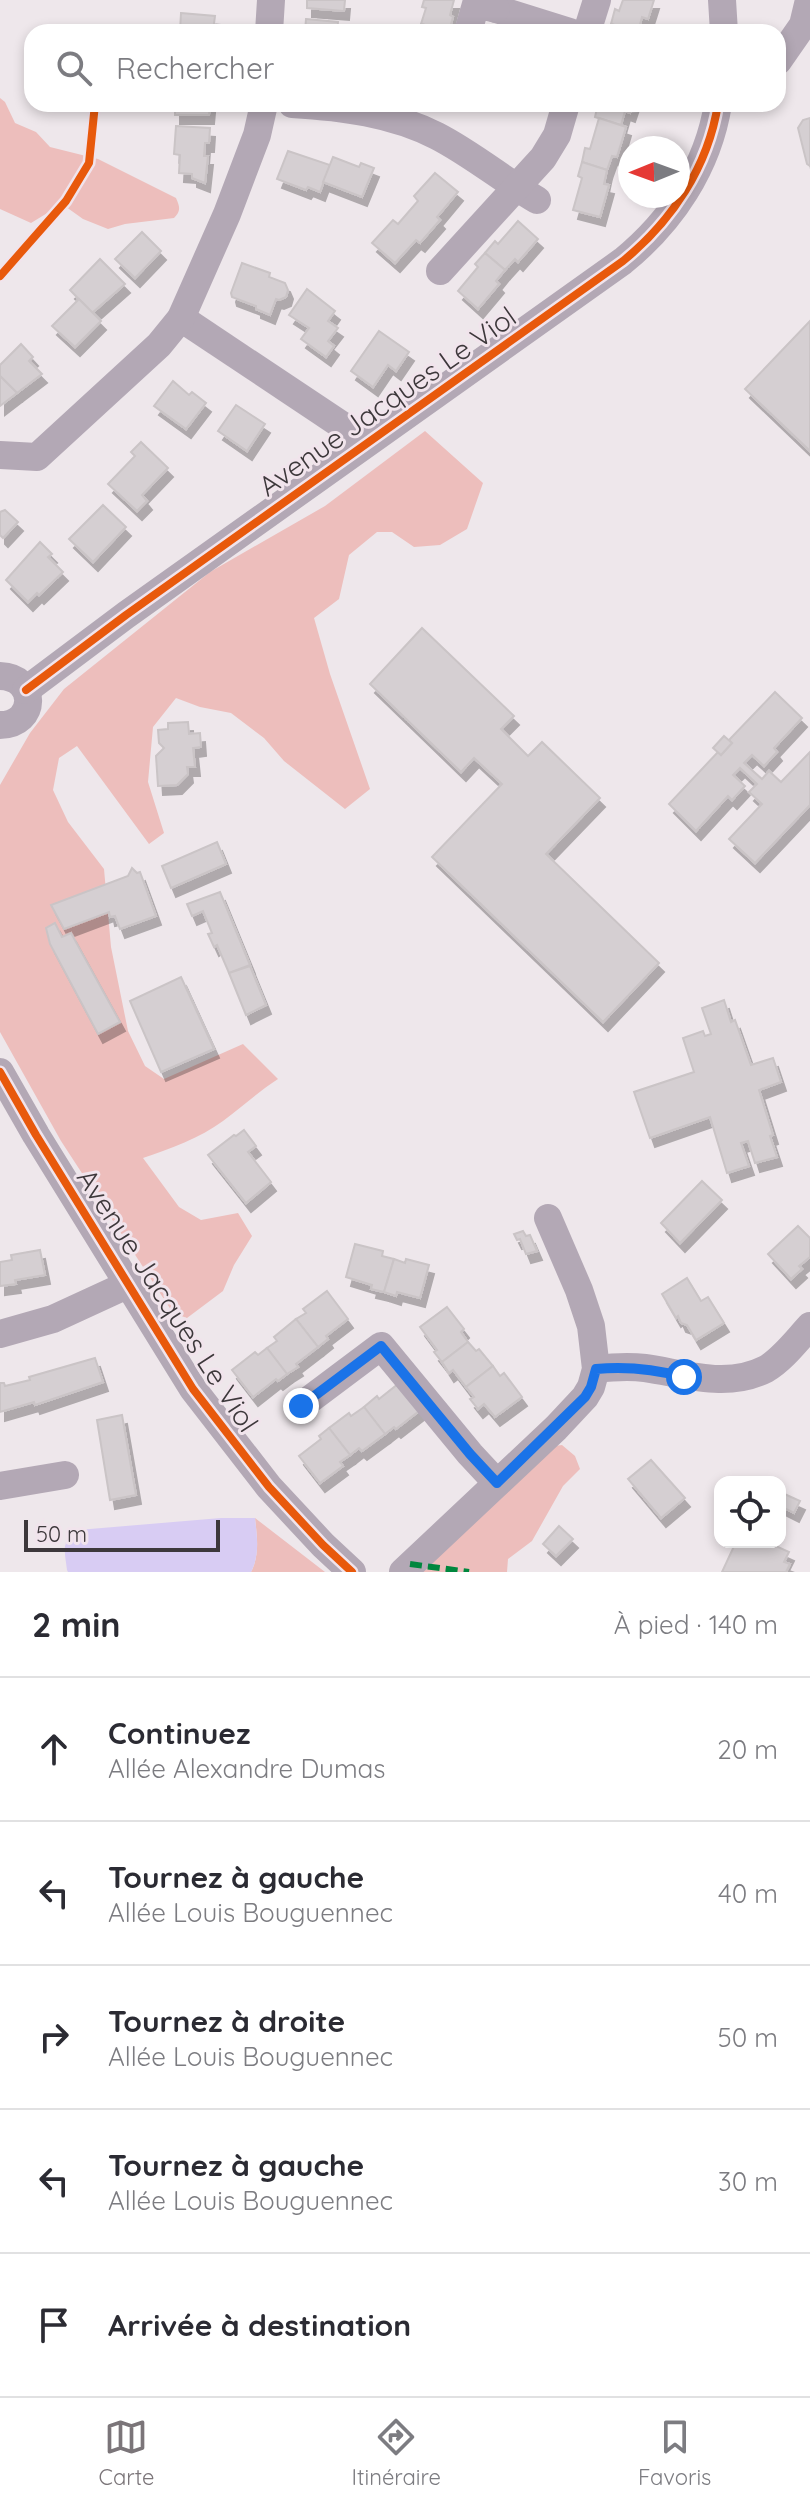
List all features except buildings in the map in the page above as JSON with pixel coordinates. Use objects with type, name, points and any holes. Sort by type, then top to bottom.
[{"type":"street","points":[[270,24],[271,0]]},
{"type":"street","points":[[590,24],[597,0]]},
{"type":"street","points":[[722,0],[724,24]]},
{"type":"street","points":[[786,49],[803,25],[809,0]]},
{"type":"street","points":[[470,24],[476,4],[497,4],[549,24]]},
{"type":"street","points":[[0,455],[37,457],[159,345],[181,318],[227,214],[257,135],[262,112]]},
{"type":"street","points":[[362,112],[409,124],[438,137],[527,194]]},
{"type":"street","points":[[440,271],[527,194],[551,149],[563,112]]},
{"type":"street","name":"Avenue Jacques Le Viol","points":[[26,690],[644,244],[672,212],[697,170],[719,112]]},
{"type":"street","points":[[181,318],[367,442]]},
{"type":"street","points":[[0,676],[15,679],[26,690],[28,699],[26,712],[16,723],[1,731]]},
{"type":"street","name":"Avenue Jacques Le Viol","points":[[0,1072],[193,1389],[296,1517],[352,1572]]},
{"type":"street","points":[[403,1572],[585,1397],[591,1387],[596,1369],[591,1326],[548,1218]]},
{"type":"street","points":[[0,1334],[53,1319],[129,1284]]},
{"type":"street","points":[[596,1369],[622,1366],[703,1379],[743,1376],[767,1368],[810,1326]]},
{"type":"street","points":[[301,1406],[381,1346],[497,1483]]},
{"type":"street","points":[[0,1486],[65,1475]]},
{"type":"shaded area","points":[[0,98],[15,123],[36,132],[50,147],[98,159],[176,198],[178,213],[174,218],[108,229],[83,219],[62,204],[31,223],[0,209]]},
{"type":"shaded area","points":[[425,431],[483,483],[467,529],[440,545],[414,547],[392,532],[377,532],[349,555],[339,599],[314,618],[370,789],[345,809],[284,761],[264,738],[231,713],[176,698],[153,727],[148,782],[164,833],[149,844],[77,746],[59,758],[53,790],[68,822],[104,869],[111,947],[128,1031],[145,1066],[164,1079],[243,1044],[278,1079],[205,1133],[143,1158],[179,1207],[201,1220],[238,1213],[252,1236],[223,1291],[187,1318],[173,1313],[61,1141],[0,1032],[0,785],[30,733],[64,689],[210,572],[325,506]]},
{"type":"shaded area","points":[[562,1445],[575,1456],[580,1469],[563,1486],[532,1541],[508,1559],[507,1572],[422,1572],[547,1447]]},
{"type":"shaded area","points":[[255,1518],[325,1572],[251,1572],[257,1552]]},
{"type":"shaded area","points":[[255,1518],[257,1552],[251,1572],[67,1570],[66,1542],[78,1530]]},
{"type":"marked path","points":[[410,1564],[469,1572]]},
{"type":"cycle path","points":[[0,276],[66,201],[89,163],[94,112]]},
{"type":"cycle path","points":[[26,690],[126,615],[623,261],[657,228],[685,191],[706,149],[716,112]]},
{"type":"cycle path","points":[[0,1072],[193,1389],[269,1487],[352,1572]]},
{"type":"route","points":[[301,1406],[381,1346],[497,1483],[585,1397],[596,1369],[622,1366],[684,1377]]}]
